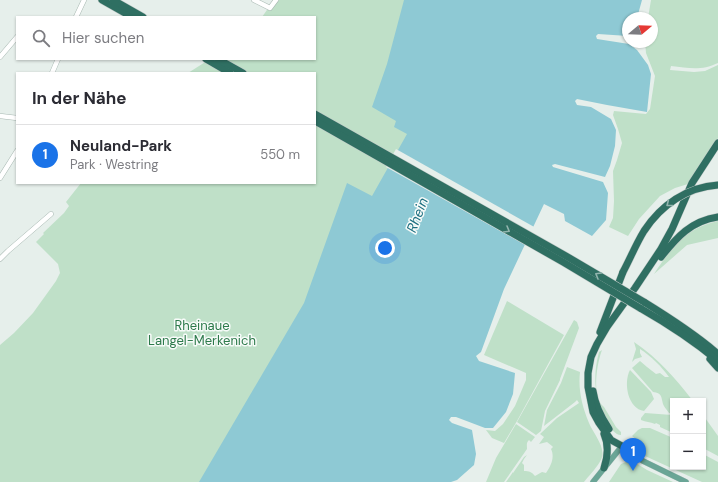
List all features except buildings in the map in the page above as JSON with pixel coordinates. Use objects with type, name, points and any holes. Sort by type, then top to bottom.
[{"type":"highway","points":[[102,0],[130,16]]},
{"type":"highway","points":[[113,0],[142,16]]},
{"type":"highway","points":[[208,60],[228,72]]},
{"type":"highway","points":[[220,60],[240,72]]},
{"type":"highway","points":[[316,115],[566,256],[642,305],[692,340],[718,361]]},
{"type":"highway","points":[[316,122],[556,258],[683,328],[718,354]]},
{"type":"highway","points":[[594,350],[607,327],[661,249],[692,183],[718,143]]},
{"type":"highway","points":[[622,446],[605,423],[595,403],[592,379],[594,361],[598,348],[608,330],[637,292],[671,240],[690,193],[718,148]]},
{"type":"highway","points":[[622,446],[611,440],[594,414],[592,408],[588,387],[589,364],[594,350],[623,272],[644,231],[667,205],[680,196],[706,187],[718,185]]},
{"type":"highway","points":[[658,261],[680,235],[688,228],[705,220],[718,217]]},
{"type":"highway","points":[[692,340],[718,368]]},
{"type":"highway","points":[[599,422],[608,447],[607,460],[604,468]]},
{"type":"main road","points":[[592,482],[622,446],[643,461],[686,482]]},
{"type":"street","points":[[76,16],[84,0]]},
{"type":"street","points":[[254,0],[270,8],[276,0]]},
{"type":"street","points":[[1,55],[16,38]]},
{"type":"street","points":[[52,72],[58,60]]},
{"type":"street","points":[[0,116],[16,118]]},
{"type":"street","points":[[0,178],[16,153]]},
{"type":"street","points":[[0,259],[51,214]]},
{"type":"green space","name":"Rheinaue Langel-Merkenich","points":[[274,0],[513,0],[312,482],[0,482],[0,345],[33,313],[60,273],[58,264],[36,242],[44,234],[43,233],[64,213],[69,206],[66,202],[80,184],[316,184],[316,72],[190,72],[208,60],[316,60],[316,16],[263,16]]},
{"type":"green space","points":[[651,0],[718,0],[718,63],[712,66],[700,68],[671,66],[670,70],[694,72],[705,71],[718,65],[718,138],[688,184],[675,188],[660,196],[639,219],[628,236],[609,227],[613,218],[613,171],[622,143],[613,115],[614,111],[646,114],[650,109],[655,76],[646,48],[658,48],[658,12],[649,12]]},
{"type":"green space","points":[[718,221],[718,238],[687,245],[654,274],[673,247],[680,240],[706,224]]},
{"type":"green space","points":[[507,301],[564,335],[504,443],[492,438],[486,430],[495,431],[503,424],[515,406],[526,380],[526,373],[484,355]]},
{"type":"green space","points":[[574,320],[577,322],[579,328],[560,380],[545,411],[541,431],[536,435],[517,422]]},
{"type":"green space","points":[[634,342],[643,348],[666,369],[691,398],[670,398],[669,413],[663,404],[660,394],[653,392],[632,368],[640,361],[656,374],[660,373],[665,377],[669,377],[656,362],[640,349],[642,357],[635,359],[632,362],[636,349]]},
{"type":"green space","points":[[602,350],[598,363],[596,388],[600,402],[616,427],[621,432],[621,435],[615,433],[608,424],[598,398],[596,389],[595,380],[599,352]]},
{"type":"green space","points":[[567,367],[580,372],[580,392],[584,410],[602,448],[601,460],[584,482],[506,482],[527,455],[522,463],[524,465],[524,471],[530,472],[535,476],[542,472],[546,473],[552,461],[551,449],[553,447],[547,442],[539,444],[544,437],[540,434],[557,418],[579,403],[577,400],[544,426],[547,410],[561,383]]},
{"type":"green space","points":[[630,370],[651,392],[654,399],[644,411],[634,406],[628,395],[627,382]]},
{"type":"green space","points":[[645,413],[670,415],[670,432],[660,427],[660,425],[656,423],[641,420]]},
{"type":"green space","points":[[706,419],[718,436],[718,456],[706,450]]},
{"type":"green space","points":[[516,424],[535,437],[531,442],[529,440],[528,441],[527,449],[504,482],[486,482],[496,458]]},
{"type":"green space","points":[[642,428],[650,428],[670,437],[670,467],[645,456],[637,449],[636,440],[632,436]]},
{"type":"green space","points":[[706,456],[718,462],[718,482],[702,482],[676,470],[706,470]]},
{"type":"green space","points":[[631,460],[647,470],[673,482],[609,482],[621,464]]},
{"type":"water","name":"Rhein","points":[[404,0],[642,0],[639,12],[622,12],[622,36],[598,34],[596,36],[597,39],[622,43],[622,48],[634,48],[648,65],[651,74],[647,112],[577,99],[575,101],[577,105],[591,107],[611,119],[616,130],[615,146],[610,166],[605,177],[555,164],[552,165],[553,167],[603,182],[608,193],[606,220],[592,236],[565,221],[564,214],[544,204],[504,289],[481,352],[476,356],[479,361],[515,373],[513,394],[506,412],[493,428],[485,428],[456,417],[451,417],[449,420],[452,423],[472,430],[476,454],[474,465],[457,480],[451,482],[199,482],[304,303],[347,183],[372,196],[407,134],[394,127],[396,121],[372,107],[387,64]]},
{"type":"pier","points":[[396,149],[536,228],[527,246],[386,167]]},
{"type":"place","name":"Neuland-Park","points":[[633,471]]}]
